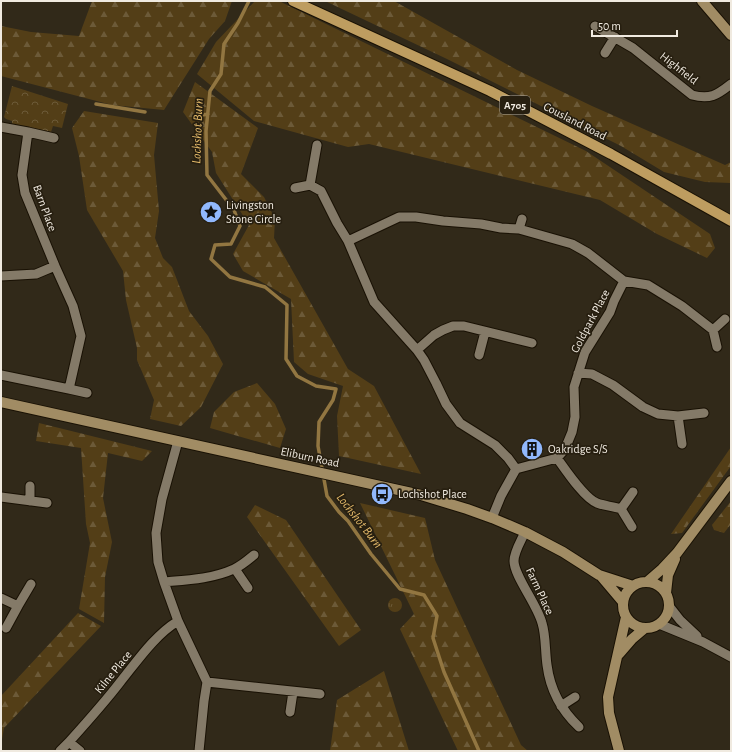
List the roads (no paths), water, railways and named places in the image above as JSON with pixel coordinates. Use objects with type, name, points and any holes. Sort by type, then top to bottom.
[{"type":"main road","name":"Cousland Road","points":[[293,1],[490,91],[611,154],[731,221]]},
{"type":"street","points":[[702,1],[731,35]]},
{"type":"street","name":"Highfield","points":[[595,26],[633,48],[692,95],[702,98],[711,97],[720,93],[731,84]]},
{"type":"street","points":[[605,53],[615,37]]},
{"type":"street","points":[[1,127],[54,138]]},
{"type":"street","name":"Barn Place","points":[[28,132],[22,175],[25,193],[73,306],[80,336],[69,388]]},
{"type":"street","points":[[310,185],[317,145]]},
{"type":"street","points":[[295,188],[310,185],[321,191],[348,241],[374,302],[417,350],[446,404],[460,422],[495,445],[508,458],[516,469]]},
{"type":"street","points":[[348,241],[399,217],[416,217],[519,229],[522,219]]},
{"type":"street","name":"Goldpark Place","points":[[519,229],[572,244],[588,253],[624,281],[648,285],[682,306],[713,330]]},
{"type":"street","points":[[1,276],[36,274],[55,266]]},
{"type":"street","name":"Goldpark Place","points":[[558,458],[565,449],[572,432],[575,417],[574,387],[585,352],[610,312],[624,281]]},
{"type":"street","points":[[717,347],[713,330],[725,318]]},
{"type":"street","points":[[417,350],[434,335],[453,326],[464,326],[532,343]]},
{"type":"street","points":[[479,354],[485,332]]},
{"type":"street","name":"Goldpark Place","points":[[578,373],[592,374],[612,385],[643,407],[658,414],[678,416],[704,413]]},
{"type":"street","points":[[1,375],[69,388],[87,393]]},
{"type":"street","name":"Eliburn Road","points":[[1,402],[421,495],[467,509],[525,532],[563,552],[600,575],[633,586]]},
{"type":"street","points":[[678,416],[682,444]]},
{"type":"street","points":[[178,441],[162,499],[156,533],[158,562],[178,621],[207,682],[200,751]]},
{"type":"street","points":[[492,518],[501,496],[516,469],[558,458],[582,490],[596,503],[621,509],[632,526]]},
{"type":"street","points":[[647,582],[678,553],[731,481]]},
{"type":"street","points":[[30,486],[30,501]]},
{"type":"street","points":[[621,509],[633,492]]},
{"type":"street","points":[[1,497],[47,503]]},
{"type":"street","name":"Farm Place","points":[[525,532],[516,552],[514,561],[516,571],[532,599],[542,622],[547,667],[552,688],[569,718],[579,727]]},
{"type":"street","points":[[666,592],[658,585],[647,582],[633,586],[626,593],[623,608],[626,617],[638,627],[646,628],[653,627],[665,620],[669,606],[666,592],[668,575],[678,553]]},
{"type":"street","points":[[164,582],[203,578],[234,569],[254,555]]},
{"type":"street","points":[[234,569],[248,588]]},
{"type":"street","name":"Eliburn Road","points":[[600,575],[624,602]]},
{"type":"street","points":[[6,628],[31,584]]},
{"type":"street","points":[[1,598],[18,606]]},
{"type":"street","points":[[669,606],[680,620],[703,642]]},
{"type":"street","points":[[619,751],[609,713],[608,697],[626,617]]},
{"type":"street","name":"Kilne Place","points":[[60,751],[85,725],[147,649],[168,628],[178,621]]},
{"type":"street","points":[[659,624],[703,642],[731,657]]},
{"type":"street","points":[[618,655],[632,639],[646,628]]},
{"type":"street","points":[[207,682],[320,694]]},
{"type":"street","points":[[290,712],[294,692]]},
{"type":"street","points":[[561,706],[575,697]]},
{"type":"street","points":[[69,742],[80,751]]},
{"type":"waterway","name":"Lochshot Burn","points":[[249,1],[238,23],[224,44],[221,74],[210,91],[206,131],[207,175],[234,210],[240,226],[231,244],[215,245],[211,259],[230,277],[265,287],[287,305],[286,359],[297,376],[316,386],[336,389],[333,400],[319,422],[318,446],[327,496],[348,521],[371,554],[400,589],[424,595],[437,616],[433,638],[444,672],[479,751]]},
{"type":"waterway","points":[[96,104],[145,112]]},
{"type":"waterway","points":[[197,116],[208,114]]},
{"type":"place","name":"Livingston Stone Circle","points":[[211,212]]},
{"type":"place","name":"Oakridge S/S","points":[[532,449]]},
{"type":"place","name":"Lochshot Place","points":[[382,494]]}]
